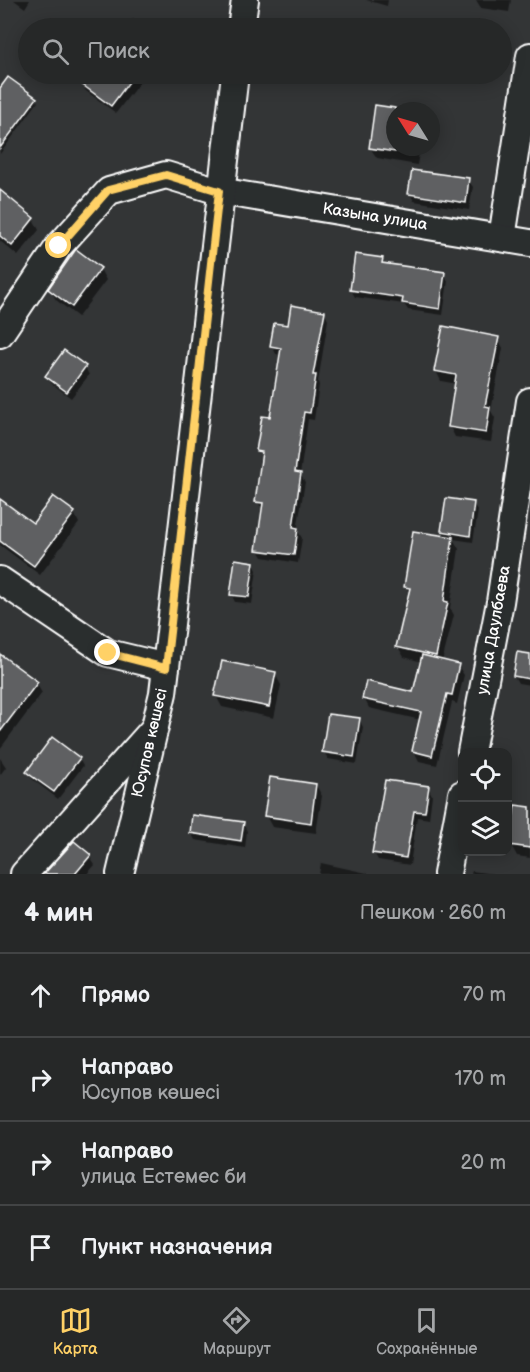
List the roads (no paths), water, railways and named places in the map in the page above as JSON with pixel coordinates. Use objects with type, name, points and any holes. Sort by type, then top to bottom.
[{"type":"street","points":[[242,18],[245,0]]},
{"type":"street","points":[[502,238],[530,56]]},
{"type":"street","name":"Юсупов көшесі","points":[[120,874],[154,730],[166,668],[219,191],[234,84]]},
{"type":"street","name":"Казына улица","points":[[0,334],[59,246],[108,190],[166,175],[219,191],[530,243]]},
{"type":"street","name":"улица Даулбаева","points":[[472,748],[500,602],[530,401]]},
{"type":"street","points":[[0,580],[108,653],[166,668]]},
{"type":"street","points":[[24,874],[154,730]]},
{"type":"street","points":[[447,874],[460,802]]}]
